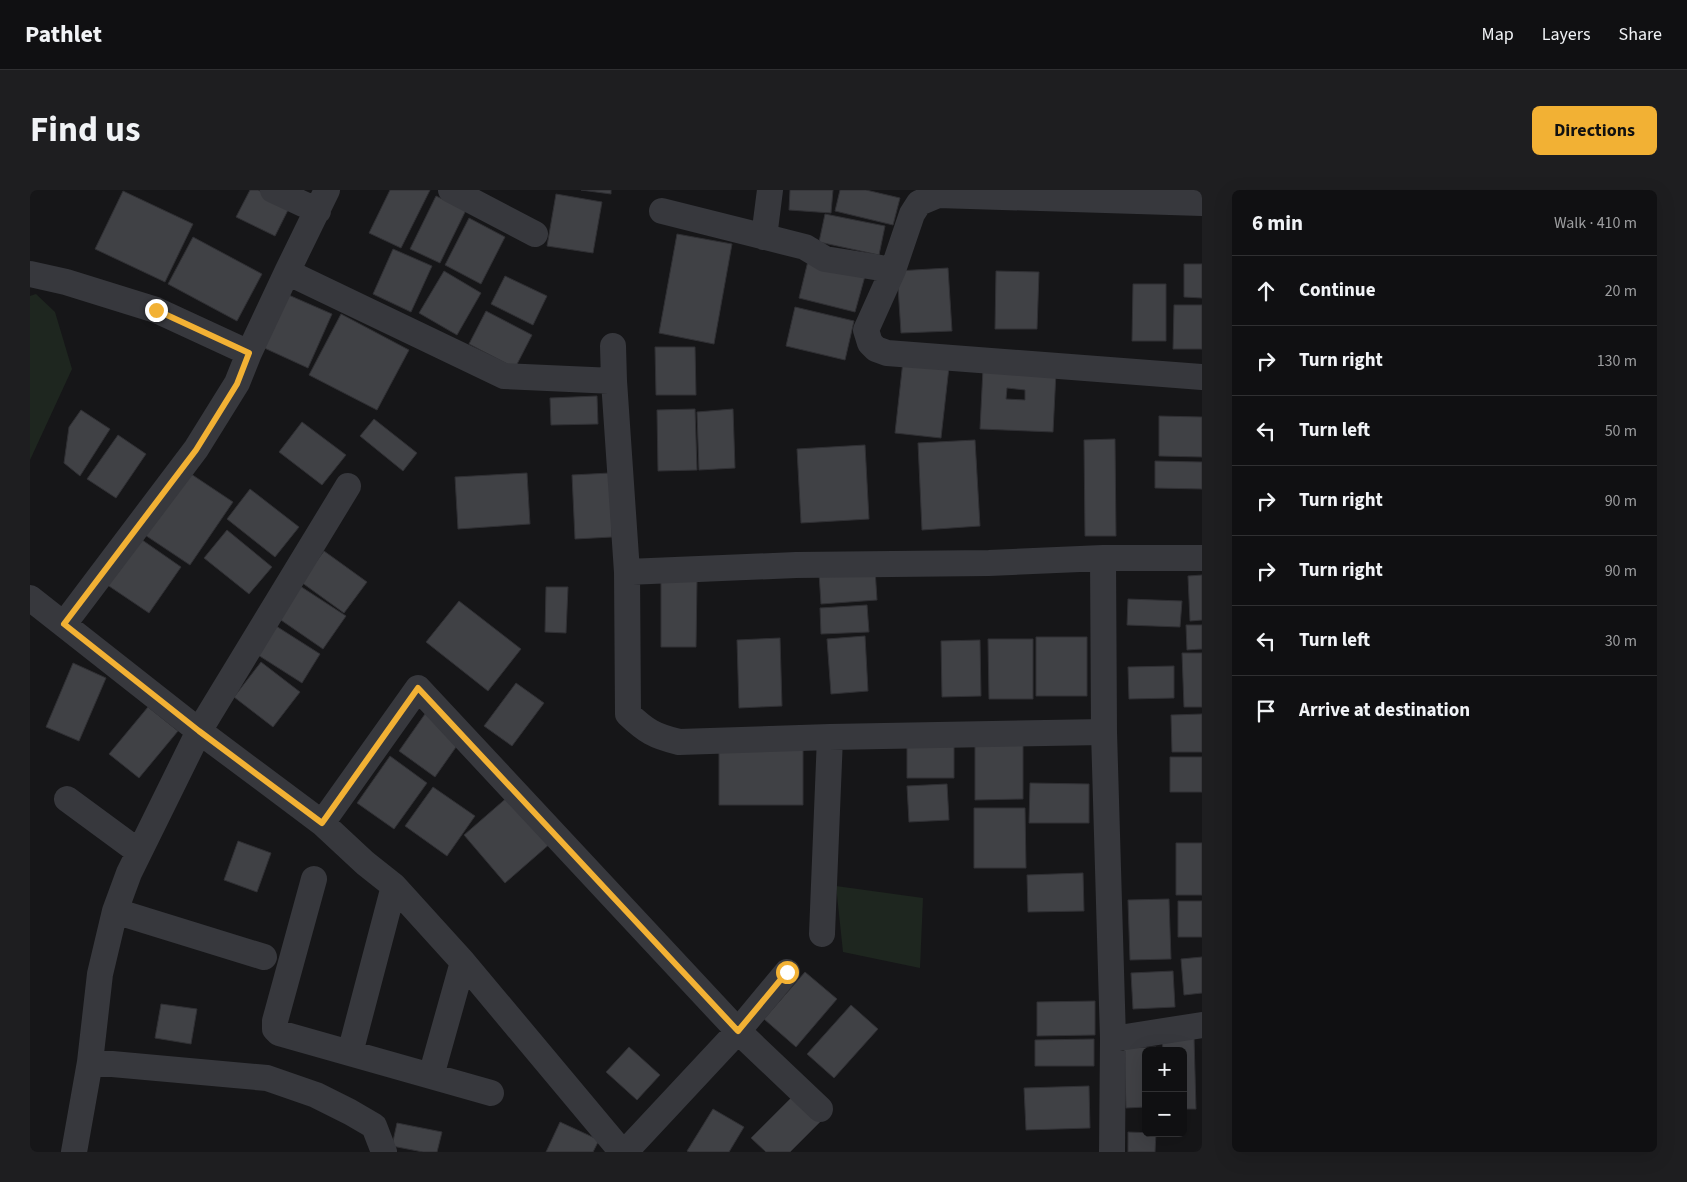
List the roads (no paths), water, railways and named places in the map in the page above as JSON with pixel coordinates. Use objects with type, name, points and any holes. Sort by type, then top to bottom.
[{"type":"street","points":[[64,624],[196,450],[237,384],[249,353],[322,201],[273,190]]},
{"type":"street","points":[[451,190],[535,234]]},
{"type":"street","points":[[764,237],[770,190]]},
{"type":"street","points":[[1202,203],[1110,195],[938,195],[919,203],[912,214],[893,270],[866,330],[870,343],[887,353],[1202,377]]},
{"type":"street","points":[[662,211],[805,247],[825,259],[893,270]]},
{"type":"street","points":[[287,272],[504,376],[614,381]]},
{"type":"street","points":[[30,274],[66,282],[156,310],[249,353]]},
{"type":"street","points":[[613,346],[627,572],[628,714],[644,729],[658,737],[678,742],[1104,732]]},
{"type":"street","points":[[74,1152],[90,1062],[100,974],[114,911],[129,873],[199,731],[348,486]]},
{"type":"street","points":[[627,572],[796,565],[989,563],[1103,558],[1202,558]]},
{"type":"street","points":[[1103,558],[1104,732],[1113,1039],[1112,1152]]},
{"type":"street","points":[[30,598],[199,731],[322,823],[365,863],[394,886],[463,962],[624,1152],[738,1031],[787,972]]},
{"type":"street","points":[[322,823],[418,688],[738,1031],[820,1109]]},
{"type":"street","points":[[822,934],[830,737]]},
{"type":"street","points":[[67,799],[139,852]]},
{"type":"street","points":[[314,879],[275,1021],[275,1029],[286,1036],[491,1094]]},
{"type":"street","points":[[350,1054],[394,886]]},
{"type":"street","points":[[114,911],[264,957]]},
{"type":"street","points":[[431,1076],[463,962]]},
{"type":"street","points":[[1113,1039],[1202,1025]]},
{"type":"street","points":[[90,1062],[267,1078],[316,1095],[374,1126],[384,1152]]}]
